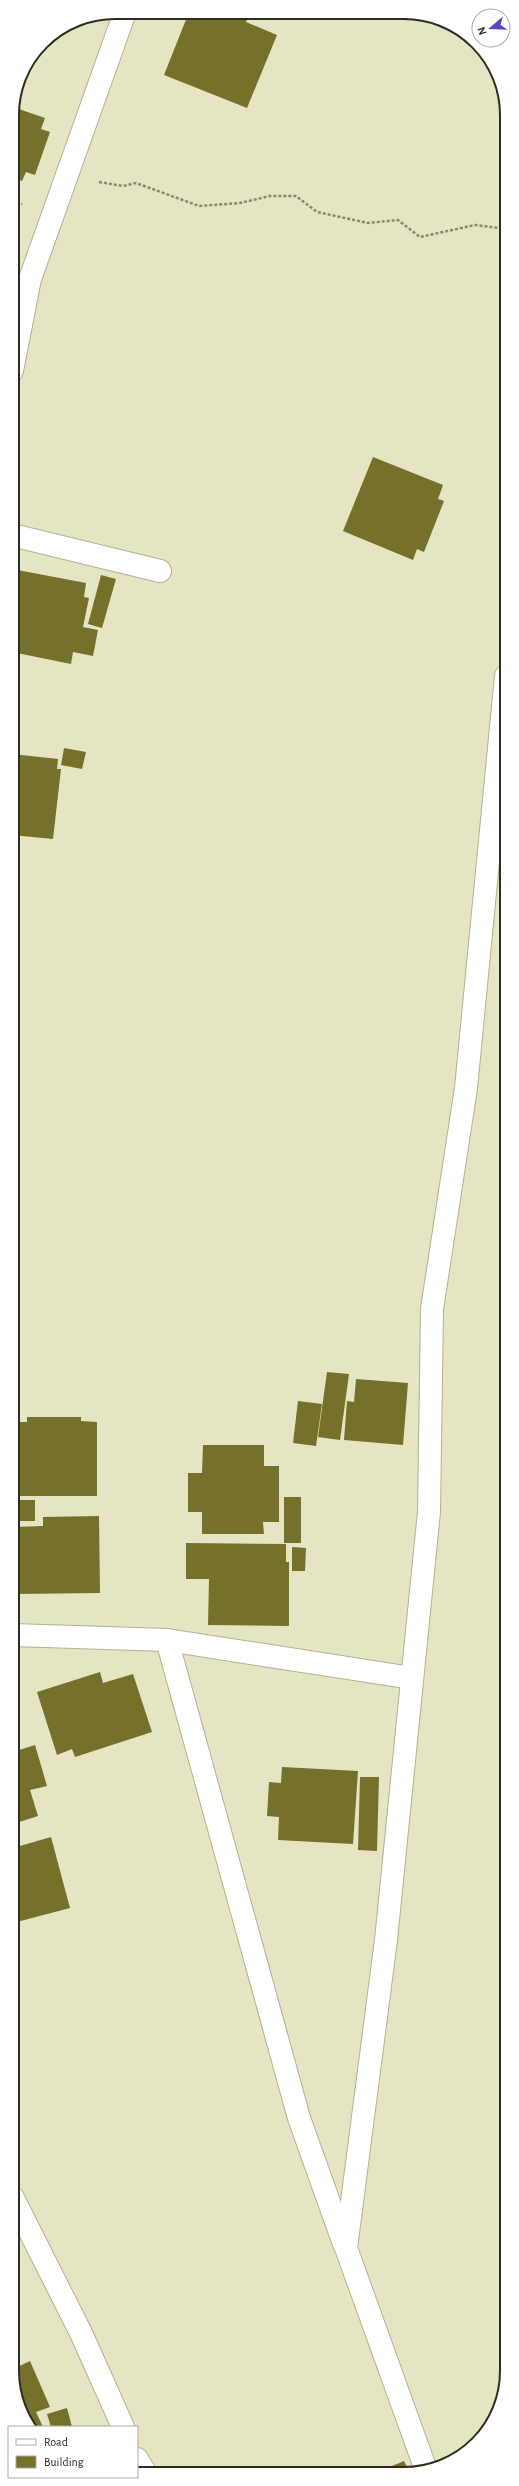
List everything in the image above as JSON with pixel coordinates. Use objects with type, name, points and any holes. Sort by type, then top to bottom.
[{"type":"street","points":[[19,335],[30,279],[122,19]]},
{"type":"street","points":[[19,537],[160,571]]},
{"type":"street","points":[[346,2248],[386,1940],[429,1512],[432,1309],[466,1088],[500,738]]},
{"type":"street","points":[[19,1635],[167,1640],[412,1678]]},
{"type":"street","points":[[167,1640],[299,2118],[424,2465]]},
{"type":"street","points":[[19,2210],[81,2333],[123,2426]]},
{"type":"path","points":[[66,177],[123,186],[136,183],[199,206],[240,203],[270,196],[296,196],[317,212],[368,223],[398,220],[420,237],[475,225],[500,228]]},
{"type":"building","points":[[186,19],[247,19],[246,22],[277,35],[247,108],[164,75]]},
{"type":"building","points":[[19,109],[45,118],[41,129],[50,132],[35,175],[26,172],[22,181],[19,180]]},
{"type":"building","points":[[373,457],[443,485],[438,499],[444,501],[424,552],[417,549],[413,560],[343,531]]},
{"type":"building","points":[[19,570],[86,583],[84,597],[89,598],[83,627],[98,630],[93,656],[73,652],[71,664],[19,653]]},
{"type":"building","points":[[101,575],[116,579],[102,628],[88,624]]},
{"type":"building","points":[[64,748],[86,752],[82,769],[61,765]]},
{"type":"building","points":[[19,755],[58,759],[57,769],[61,769],[53,839],[19,836]]},
{"type":"building","points":[[327,1372],[349,1374],[340,1440],[318,1437]]},
{"type":"building","points":[[356,1379],[408,1383],[403,1445],[344,1440],[347,1401],[354,1402]]},
{"type":"building","points":[[298,1401],[322,1404],[316,1446],[293,1443]]},
{"type":"building","points":[[27,1417],[81,1417],[81,1421],[97,1422],[97,1496],[19,1496],[19,1422],[27,1422]]},
{"type":"building","points":[[203,1445],[264,1445],[264,1466],[279,1466],[279,1522],[263,1522],[264,1534],[202,1534],[202,1512],[188,1512],[188,1473],[202,1473]]},
{"type":"building","points":[[284,1497],[301,1497],[301,1543],[284,1543]]},
{"type":"building","points":[[19,1500],[35,1500],[35,1521],[19,1521]]},
{"type":"building","points":[[99,1516],[100,1593],[19,1594],[19,1527],[43,1526],[43,1517]]},
{"type":"building","points":[[186,1543],[286,1544],[286,1562],[289,1562],[289,1626],[208,1625],[209,1579],[186,1579]]},
{"type":"building","points":[[292,1547],[306,1548],[305,1571],[292,1571]]},
{"type":"building","points":[[100,1672],[103,1683],[133,1674],[152,1732],[75,1757],[72,1749],[57,1755],[37,1692]]},
{"type":"building","points":[[35,1745],[47,1786],[30,1790],[38,1816],[19,1822],[19,1750]]},
{"type":"building","points":[[282,1767],[358,1771],[353,1844],[278,1840],[279,1817],[267,1816],[269,1782],[281,1783]]},
{"type":"building","points":[[360,1777],[379,1777],[377,1851],[358,1850]]},
{"type":"building","points":[[51,1837],[70,1908],[19,1921],[19,1846]]},
{"type":"building","points":[[30,2361],[50,2407],[36,2412],[43,2426],[37,2426],[35,2424],[24,2402],[20,2383],[19,2366]]},
{"type":"building","points":[[67,2408],[72,2426],[51,2426],[47,2414]]},
{"type":"building","points":[[404,2461],[407,2467],[404,2467],[390,2467]]}]
